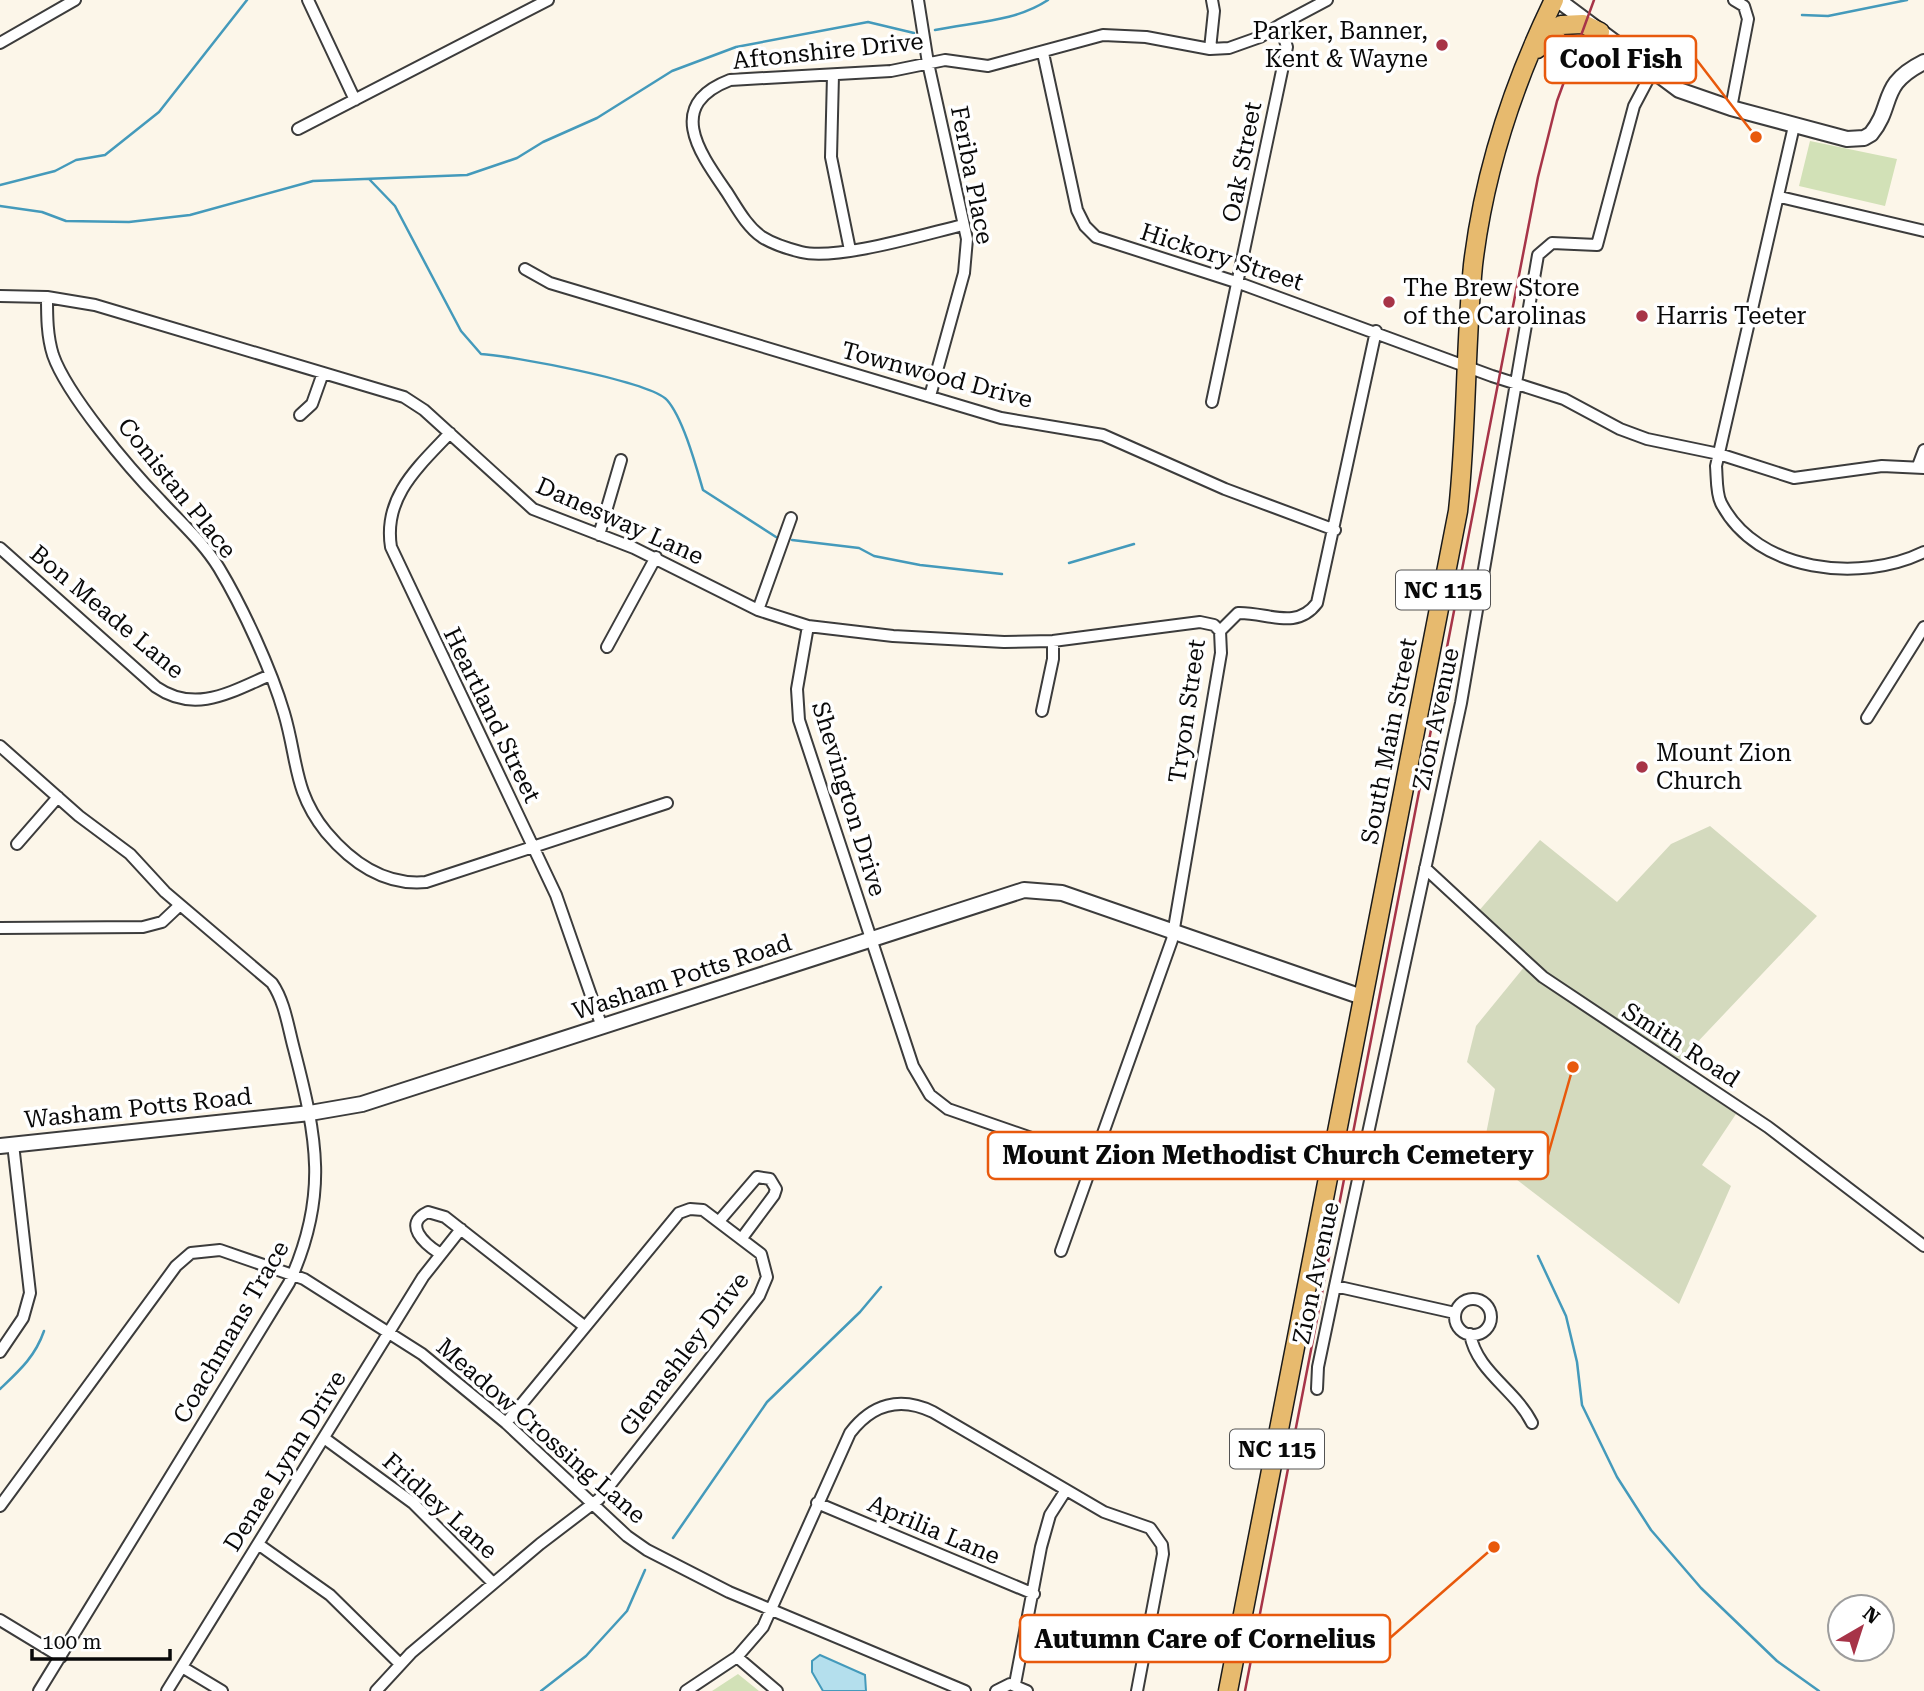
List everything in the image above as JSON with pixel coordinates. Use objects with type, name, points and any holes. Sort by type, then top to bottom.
[{"type":"main road","name":"South Main Street","points":[[1227,1691],[1325,1207],[1362,997],[1458,511],[1465,448],[1474,262],[1485,189],[1502,126],[1524,66],[1556,0]]},
{"type":"main road","points":[[1524,66],[1550,33],[1560,25],[1583,24],[1600,32]]},
{"type":"street","points":[[0,43],[75,0]]},
{"type":"street","points":[[308,0],[355,100]]},
{"type":"street","points":[[298,130],[548,0]]},
{"type":"street","name":"Feriba Place","points":[[918,0],[928,63],[967,239],[964,273],[930,396]]},
{"type":"street","points":[[1210,49],[1214,11],[1212,0]]},
{"type":"street","points":[[1280,25],[1327,0]]},
{"type":"street","points":[[1556,0],[1679,90],[1731,108],[1847,139],[1864,138],[1876,127],[1892,86],[1912,68],[1924,62]]},
{"type":"street","points":[[1731,108],[1748,19],[1744,6],[1734,0]]},
{"type":"street","name":"Aftonshire Drive","points":[[963,225],[826,254],[802,252],[761,236],[747,222],[699,152],[692,129],[694,113],[702,99],[715,87],[730,80],[891,71],[945,60],[988,66],[1043,53],[1076,40],[1103,35],[1146,37],[1210,49],[1239,46],[1280,25]]},
{"type":"street","name":"Oak Street","points":[[1212,402],[1287,47],[1280,25]]},
{"type":"street","name":"Hickory Street","points":[[1043,53],[1077,210],[1085,226],[1096,237],[1376,331],[1518,385],[1573,402],[1634,435],[1719,454],[1794,478],[1882,466],[1921,467]]},
{"type":"street","name":"Zion Avenue","points":[[1317,1389],[1318,1367],[1335,1286],[1461,703],[1518,385],[1538,255],[1552,243],[1597,245],[1634,106],[1652,72]]},
{"type":"street","points":[[833,75],[831,158],[850,250]]},
{"type":"street","points":[[1794,126],[1780,197],[1716,466],[1720,502],[1752,538],[1776,553],[1813,567],[1882,566],[1924,552]]},
{"type":"street","points":[[1780,197],[1924,231]]},
{"type":"street","name":"Townwood Drive","points":[[525,269],[550,283],[1001,418],[1115,439],[1225,489],[1335,530]]},
{"type":"street","name":"Danesway Lane","points":[[0,296],[47,297],[95,305],[404,397],[424,410],[533,509],[656,557],[758,610],[808,626],[976,641],[1053,641],[1200,622],[1214,625],[1220,631]]},
{"type":"street","name":"Conistan Place","points":[[47,297],[50,342],[61,372],[128,464],[195,537],[218,567],[270,675],[285,714],[295,771],[306,800],[326,832],[364,867],[394,880],[426,882],[667,803]]},
{"type":"street","name":"Tryon Street","points":[[1060,1251],[1174,932],[1221,653],[1220,631],[1238,613],[1287,619],[1304,616],[1312,610],[1320,597],[1376,331]]},
{"type":"street","points":[[300,415],[312,404],[323,373]]},
{"type":"street","name":"Heartland Street","points":[[450,433],[418,467],[396,497],[389,526],[391,547],[571,932],[602,1027]]},
{"type":"street","points":[[1921,467],[1924,450]]},
{"type":"street","points":[[599,535],[621,460]]},
{"type":"street","points":[[758,610],[791,518]]},
{"type":"street","name":"Bon Meade Lane","points":[[0,548],[156,687],[172,696],[187,701],[212,699],[270,675]]},
{"type":"street","points":[[607,647],[656,557]]},
{"type":"street","name":"Shevington Drive","points":[[808,626],[797,689],[799,720],[870,941],[923,1085],[937,1102],[956,1113],[1094,1160]]},
{"type":"street","points":[[1867,718],[1924,627]]},
{"type":"street","points":[[1042,711],[1053,659],[1053,641]]},
{"type":"street","name":"Coachmans Trace","points":[[0,746],[58,797],[130,854],[180,905],[265,976],[277,990],[310,1113],[315,1161],[315,1198],[308,1235],[293,1273],[39,1691]]},
{"type":"street","points":[[17,844],[58,797]]},
{"type":"street","name":"Smith Road","points":[[1425,869],[1543,977],[1768,1127],[1924,1246]]},
{"type":"street","name":"Washam Potts Road","points":[[6,1145],[310,1113],[377,1100],[870,941],[1010,893],[1037,889],[1062,893],[1362,997]]},
{"type":"street","points":[[0,928],[143,927],[162,922],[180,905]]},
{"type":"street","points":[[0,1352],[23,1318],[30,1293],[6,1145]]},
{"type":"street","points":[[720,1220],[757,1177],[770,1179],[776,1189],[774,1195],[742,1238]]},
{"type":"street","name":"Glenashley Drive","points":[[376,1691],[399,1663],[493,1583],[593,1504],[613,1483],[764,1287],[765,1264],[761,1254],[720,1220],[703,1210],[690,1209],[671,1219],[506,1423]]},
{"type":"street","points":[[439,1253],[419,1238],[417,1224],[422,1214],[434,1211],[584,1326]]},
{"type":"street","name":"Denae Lynn Drive","points":[[167,1691],[389,1331],[439,1253],[461,1230]]},
{"type":"street","name":"Meadow Crossing Lane","points":[[0,1506],[183,1259],[200,1251],[220,1250],[293,1273],[389,1331],[422,1354],[506,1423],[627,1536],[670,1563],[965,1691]]},
{"type":"street","points":[[1335,1286],[1455,1313]]},
{"type":"street","points":[[1471,1299],[1487,1306],[1490,1317],[1487,1327],[1478,1334],[1470,1334],[1458,1327],[1455,1313],[1460,1304],[1471,1299]]},
{"type":"street","points":[[1470,1334],[1479,1361],[1524,1408],[1532,1423]]},
{"type":"street","points":[[686,1691],[737,1657],[763,1627],[817,1503],[857,1424],[879,1406],[904,1402],[933,1412],[1104,1512],[1150,1528],[1162,1545],[1137,1691]]},
{"type":"street","name":"Fridley Lane","points":[[324,1438],[413,1503],[493,1583]]},
{"type":"street","points":[[1015,1684],[1050,1515],[1066,1490]]},
{"type":"street","name":"Aprilia Lane","points":[[817,1503],[1034,1594]]},
{"type":"street","points":[[258,1544],[330,1595],[399,1663]]},
{"type":"street","points":[[0,1620],[61,1657]]},
{"type":"street","points":[[737,1657],[777,1691]]},
{"type":"street","points":[[182,1667],[222,1691]]},
{"type":"street","points":[[996,1691],[1002,1686],[1015,1684],[1027,1691]]},
{"type":"green space","points":[[1810,141],[1897,159],[1885,206],[1799,186]]},
{"type":"green space","points":[[1710,826],[1817,916],[1671,1070],[1736,1114],[1702,1165],[1731,1186],[1679,1304],[1499,1166],[1485,1139],[1495,1089],[1467,1062],[1476,1026],[1529,961],[1477,913],[1540,840],[1617,902],[1671,844]]},
{"type":"green space","points":[[738,1674],[759,1691],[712,1691]]},
{"type":"water","points":[[820,1655],[865,1675],[866,1691],[823,1691],[812,1672],[812,1661]]},
{"type":"waterway","points":[[0,185],[55,171],[76,160],[105,155],[159,112],[247,0]]},
{"type":"waterway","points":[[935,30],[1008,17],[1048,0]]},
{"type":"waterway","points":[[1802,15],[1828,16],[1907,0]]},
{"type":"waterway","points":[[0,206],[42,212],[66,221],[129,222],[190,215],[313,181],[467,175],[517,158],[543,142],[597,118],[672,71],[736,47],[868,22],[914,33]]},
{"type":"waterway","points":[[370,180],[395,206],[461,331],[481,354],[549,364],[608,378],[635,385],[667,400],[684,430],[703,490],[776,537]]},
{"type":"waterway","points":[[792,540],[859,548],[874,556],[920,565],[1002,574]]},
{"type":"waterway","points":[[1069,563],[1134,544]]},
{"type":"waterway","points":[[1538,1256],[1566,1316],[1577,1362],[1582,1405],[1617,1477],[1651,1530],[1701,1588],[1777,1661],[1819,1691]]},
{"type":"waterway","points":[[673,1538],[767,1402],[860,1312],[881,1287]]},
{"type":"waterway","points":[[0,1389],[31,1356],[44,1331]]},
{"type":"waterway","points":[[541,1691],[586,1656],[627,1611],[645,1570]]},
{"type":"railway","points":[[1245,1691],[1538,177],[1557,101],[1594,0]]},
{"type":"place","name":"Parker, Banner, Kent & Wayne","points":[[1442,45]]},
{"type":"place","name":"Cool Fish","points":[[1756,137]]},
{"type":"place","name":"The Brew Store of the Carolinas","points":[[1389,302]]},
{"type":"place","name":"Harris Teeter","points":[[1642,316]]},
{"type":"place","name":"Mount Zion Church","points":[[1642,767]]},
{"type":"place","name":"Mount Zion Methodist Church Cemetery","points":[[1573,1067]]},
{"type":"place","name":"Autumn Care of Cornelius","points":[[1494,1547]]}]
